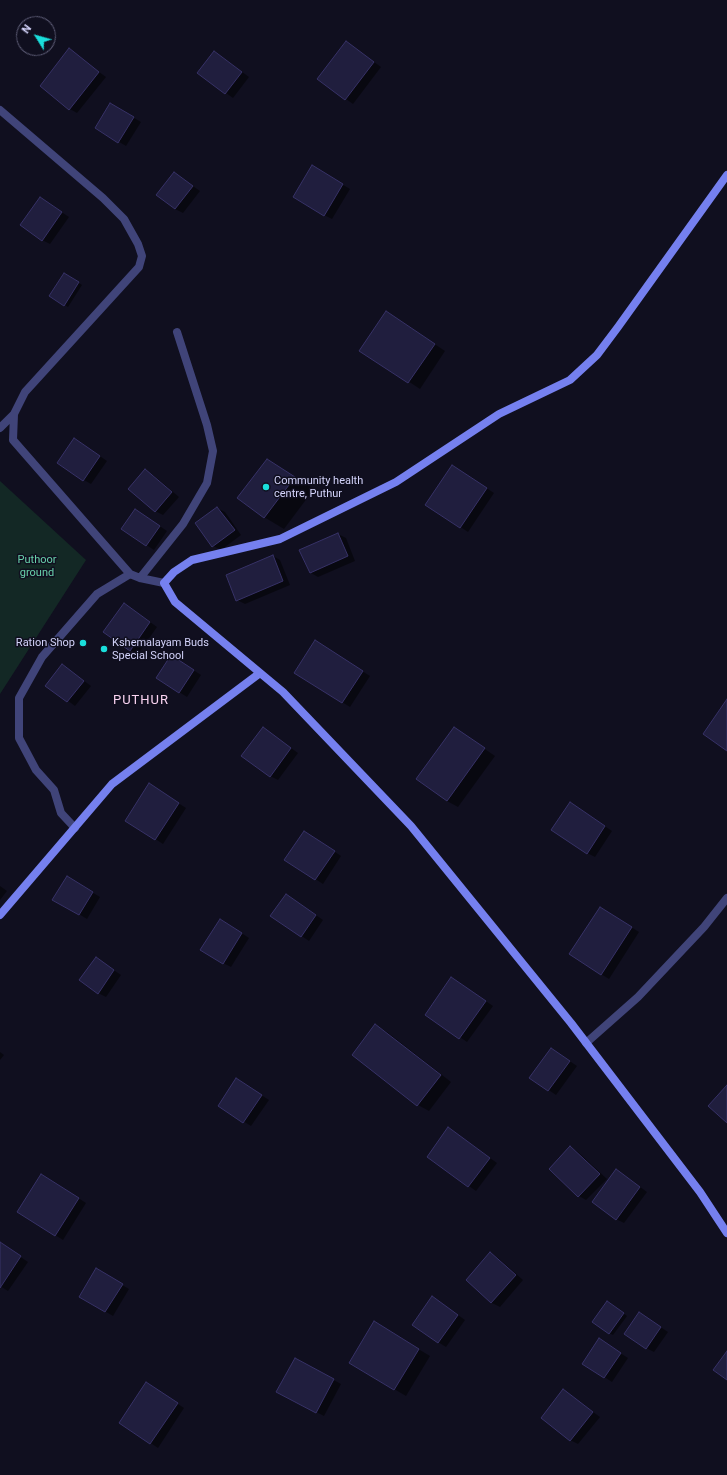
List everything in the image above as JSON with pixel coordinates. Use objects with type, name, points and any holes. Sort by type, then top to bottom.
[{"type":"main road","points":[[727,175],[597,355],[570,380],[499,414],[396,482],[280,539],[192,560],[174,572],[164,584],[175,602],[283,692],[411,826],[586,1043],[700,1192],[727,1233]]},
{"type":"main road","points":[[0,915],[112,784],[260,673]]},
{"type":"street","points":[[0,110],[103,198],[124,219],[138,244],[142,256],[139,267],[25,392],[14,414],[0,428]]},
{"type":"street","points":[[140,578],[183,524],[207,483],[213,451],[207,425],[177,332]]},
{"type":"street","points":[[14,414],[13,440],[130,574],[164,584]]},
{"type":"street","points":[[74,828],[61,813],[54,790],[36,770],[19,738],[19,698],[42,657],[97,594],[130,574]]},
{"type":"street","points":[[586,1043],[638,997],[704,927],[727,898]]},
{"type":"green space","name":"Puthoor ground","points":[[0,481],[86,560],[0,694]]},
{"type":"building","points":[[346,41],[374,62],[345,100],[317,79]]},
{"type":"building","points":[[69,48],[99,72],[69,110],[40,86]]},
{"type":"building","points":[[214,51],[242,72],[225,94],[197,73]]},
{"type":"building","points":[[110,103],[134,117],[118,143],[95,128]]},
{"type":"building","points":[[312,165],[343,184],[324,216],[293,197]]},
{"type":"building","points":[[174,172],[193,186],[175,209],[156,195]]},
{"type":"building","points":[[40,197],[62,212],[42,241],[20,225]]},
{"type":"building","points":[[64,273],[79,282],[64,306],[49,296]]},
{"type":"building","points":[[386,311],[435,344],[408,383],[359,351]]},
{"type":"building","points":[[74,438],[100,456],[83,481],[57,463]]},
{"type":"building","name":"Community health centre, Puthur","points":[[267,459],[295,477],[264,518],[237,498]]},
{"type":"building","points":[[452,465],[487,488],[460,528],[425,505]]},
{"type":"building","points":[[145,469],[172,492],[155,512],[128,489]]},
{"type":"building","points":[[217,507],[235,530],[212,547],[195,523]]},
{"type":"building","points":[[135,509],[160,526],[146,546],[121,529]]},
{"type":"building","points":[[338,533],[348,556],[310,573],[299,550]]},
{"type":"building","points":[[273,555],[283,581],[236,601],[226,575]]},
{"type":"building","points":[[124,603],[150,622],[130,651],[103,632]]},
{"type":"building","points":[[315,640],[363,671],[342,703],[294,673]]},
{"type":"building","points":[[171,655],[194,670],[179,693],[156,678]]},
{"type":"building","points":[[62,664],[84,681],[67,702],[45,686]]},
{"type":"building","points":[[727,699],[727,751],[703,734]]},
{"type":"building","points":[[263,727],[291,748],[270,777],[241,756]]},
{"type":"building","points":[[454,727],[485,748],[447,801],[416,779]]},
{"type":"building","points":[[149,783],[179,803],[155,840],[125,821]]},
{"type":"building","points":[[570,802],[605,826],[587,854],[551,830]]},
{"type":"building","points":[[304,831],[335,851],[315,880],[284,860]]},
{"type":"building","points":[[67,876],[93,892],[79,915],[52,900]]},
{"type":"building","points":[[286,894],[316,915],[301,937],[270,916]]},
{"type":"building","points":[[600,907],[632,927],[601,975],[569,954]]},
{"type":"building","points":[[220,919],[242,933],[223,964],[200,950]]},
{"type":"building","points":[[96,957],[114,970],[98,994],[79,980]]},
{"type":"building","points":[[451,977],[486,1001],[459,1039],[425,1015]]},
{"type":"building","points":[[375,1024],[441,1075],[417,1106],[352,1055]]},
{"type":"building","points":[[551,1048],[570,1061],[548,1091],[529,1078]]},
{"type":"building","points":[[236,1078],[262,1095],[243,1123],[218,1106]]},
{"type":"building","points":[[727,1085],[727,1123],[708,1106]]},
{"type":"building","points":[[448,1127],[490,1158],[468,1187],[427,1157]]},
{"type":"building","points":[[570,1146],[600,1174],[578,1197],[549,1169]]},
{"type":"building","points":[[616,1169],[640,1187],[616,1220],[592,1202]]},
{"type":"building","points":[[41,1174],[79,1198],[55,1236],[17,1212]]},
{"type":"building","points":[[0,1242],[21,1256],[0,1288]]},
{"type":"building","points":[[490,1252],[516,1275],[491,1303],[466,1280]]},
{"type":"building","points":[[96,1268],[123,1284],[105,1312],[79,1297]]},
{"type":"building","points":[[432,1296],[458,1315],[438,1343],[412,1325]]},
{"type":"building","points":[[607,1301],[624,1313],[609,1334],[592,1322]]},
{"type":"building","points":[[639,1312],[661,1327],[646,1349],[624,1334]]},
{"type":"building","points":[[374,1321],[419,1349],[394,1390],[349,1363]]},
{"type":"building","points":[[599,1338],[621,1353],[604,1378],[582,1364]]},
{"type":"building","points":[[727,1351],[727,1380],[713,1370]]},
{"type":"building","points":[[295,1358],[334,1379],[316,1413],[276,1392]]},
{"type":"building","points":[[146,1382],[178,1403],[150,1444],[119,1423]]},
{"type":"building","points":[[563,1389],[593,1412],[570,1441],[541,1418]]},
{"type":"place","name":"Community health centre, Puthur","points":[[266,487]]},
{"type":"place","name":"Ration Shop","points":[[83,643]]},
{"type":"place","name":"Kshemalayam Buds Special School","points":[[104,649]]},
{"type":"district","name":"PUTHUR","points":[[141,701]]}]
